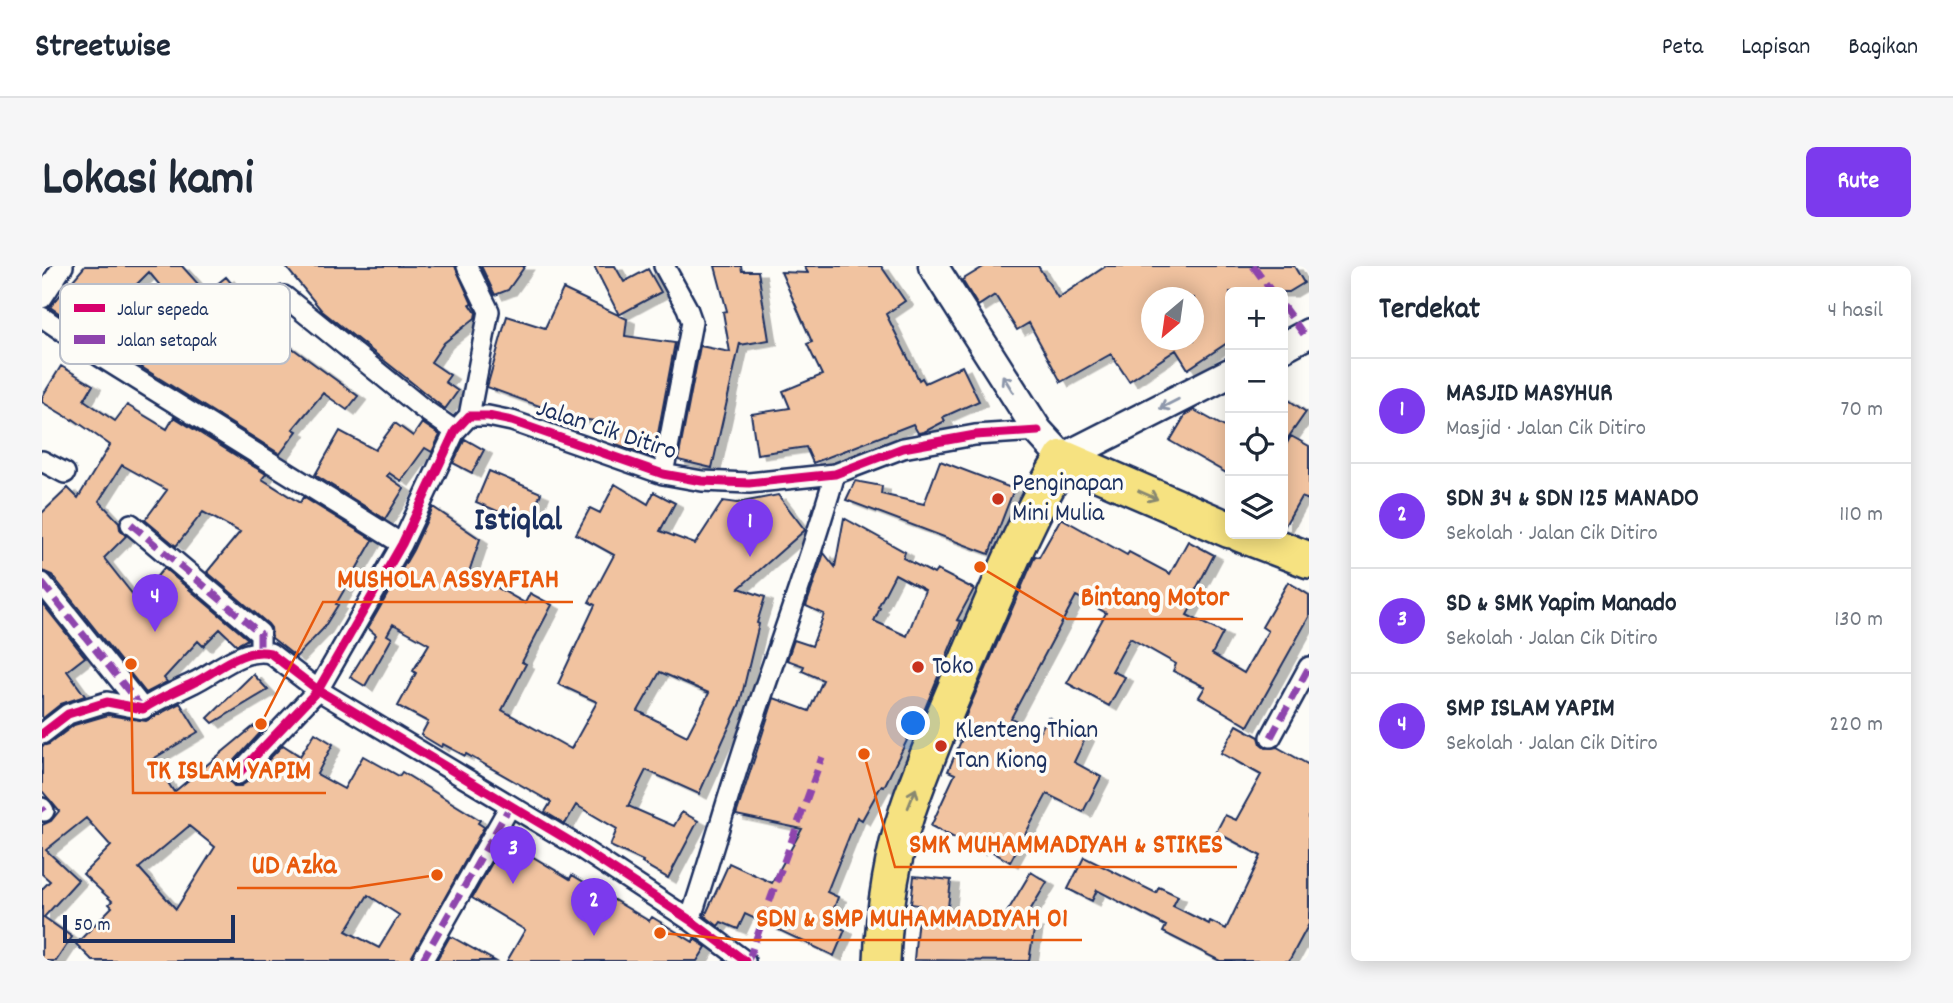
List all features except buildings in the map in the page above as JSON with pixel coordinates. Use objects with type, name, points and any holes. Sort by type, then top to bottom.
[{"type":"highway","points":[[882,961],[892,878],[908,810],[1018,543],[1042,492],[1063,458],[1225,528]]},
{"type":"highway","points":[[1254,539],[1309,560]]},
{"type":"street","points":[[42,298],[63,266]]},
{"type":"street","points":[[238,774],[318,690],[402,544],[455,431],[469,416],[488,328],[489,311],[467,266]]},
{"type":"street","points":[[663,474],[692,322],[664,266]]},
{"type":"street","points":[[933,266],[1038,431],[1063,458],[1225,376]]},
{"type":"street","points":[[290,300],[422,408],[455,431]]},
{"type":"street","points":[[42,317],[60,329]]},
{"type":"street","points":[[1288,344],[1309,333]]},
{"type":"street","points":[[112,364],[402,544]]},
{"type":"street","name":"Jalan Cik Ditiro","points":[[469,416],[488,416],[512,421],[663,474],[702,481],[749,483],[835,474],[904,448],[975,435],[1038,431]]},
{"type":"street","points":[[42,461],[65,473]]},
{"type":"street","points":[[690,920],[735,775],[817,537],[835,474]]},
{"type":"street","points":[[131,524],[260,633],[260,651]]},
{"type":"street","points":[[42,583],[143,709]]},
{"type":"street","points":[[42,734],[68,713],[107,702],[143,709],[162,696],[194,683],[232,660],[260,651],[270,653],[318,690],[573,843],[690,920],[745,961]]},
{"type":"street","points":[[1270,737],[1309,667]]},
{"type":"street","points":[[422,961],[510,806]]},
{"type":"marked path","points":[[1253,266],[1268,287]]},
{"type":"marked path","points":[[1288,313],[1305,336]]},
{"type":"marked path","points":[[131,524],[260,633],[260,651]]},
{"type":"marked path","points":[[42,583],[143,709]]},
{"type":"marked path","points":[[1271,737],[1309,667]]},
{"type":"marked path","points":[[748,961],[822,757]]},
{"type":"marked path","points":[[422,961],[510,806]]},
{"type":"cycle path","points":[[238,774],[318,690],[402,544],[455,431],[469,416],[488,416],[512,421],[663,474],[702,481],[749,483],[835,474],[903,448],[975,435],[1038,431]]},
{"type":"cycle path","points":[[42,734],[68,714],[107,702],[143,709],[239,657],[259,652],[270,653],[318,690],[573,843],[690,920],[745,961]]},
{"type":"place","name":"Penginapan Mini Mulia","points":[[998,499]]},
{"type":"place","name":"MASJID MASYHUR","points":[[750,557]]},
{"type":"place","name":"Bintang Motor","points":[[980,567]]},
{"type":"place","name":"SMP ISLAM YAPIM","points":[[155,632]]},
{"type":"place","name":"TK ISLAM YAPIM","points":[[131,664]]},
{"type":"place","name":"Toko","points":[[918,667]]},
{"type":"place","name":"MUSHOLA ASSYAFIAH","points":[[261,724]]},
{"type":"place","name":"Klenteng Thian Tan Kiong","points":[[941,746]]},
{"type":"place","name":"SMK MUHAMMADIYAH & STIKES","points":[[864,754]]},
{"type":"place","name":"UD Azka","points":[[437,875]]},
{"type":"place","name":"SD & SMK Yapim Manado","points":[[513,884]]},
{"type":"place","name":"SDN & SMP MUHAMMADIYAH 01","points":[[660,933]]},
{"type":"place","name":"SDN 34 & SDN 125 MANADO","points":[[594,936]]},
{"type":"district","name":"Istiqlal","points":[[518,522]]}]
